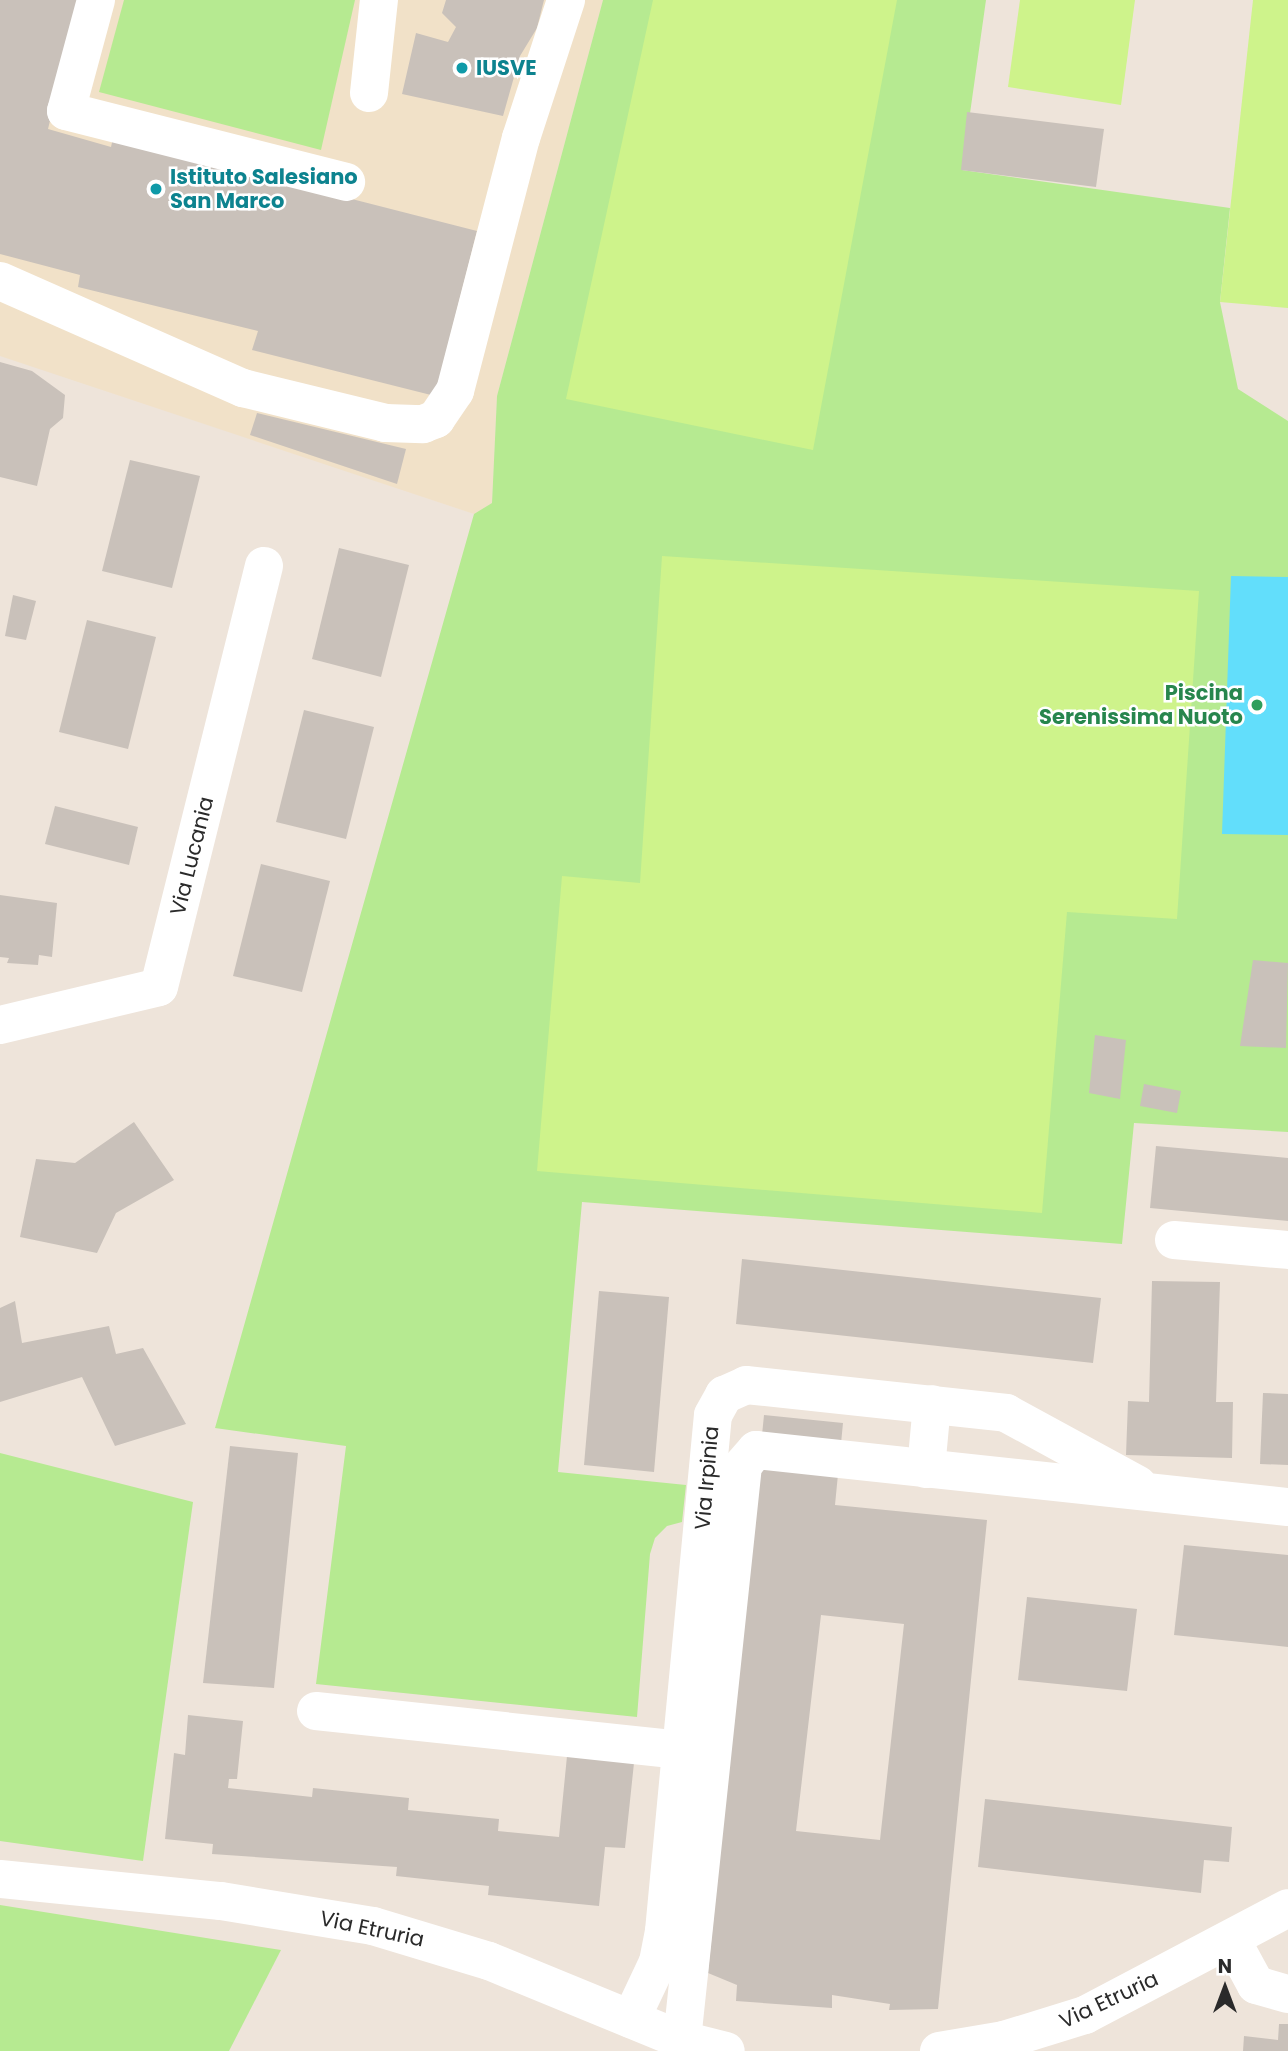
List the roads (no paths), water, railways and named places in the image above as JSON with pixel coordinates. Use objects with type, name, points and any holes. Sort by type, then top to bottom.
[{"type":"street","points":[[96,0],[66,111],[346,183]]},
{"type":"street","points":[[369,93],[379,0]]},
{"type":"street","points":[[0,281],[243,388],[385,423],[423,424],[436,419],[455,391],[521,138],[565,0]]},
{"type":"street","name":"Via Lucania","points":[[0,1025],[159,987],[264,566]]},
{"type":"street","points":[[1174,1240],[1288,1250]]},
{"type":"street","name":"Via Irpinia","points":[[631,2019],[660,1951],[681,1750],[705,1678],[713,1415],[724,1395],[746,1385],[1006,1413],[1152,1493],[1288,1507]]},
{"type":"street","points":[[926,1469],[932,1404]]},
{"type":"street","points":[[682,2040],[705,1678],[743,1465],[756,1450],[1152,1493]]},
{"type":"street","points":[[316,1711],[681,1750]]},
{"type":"street","name":"Via Etruria","points":[[0,1879],[221,1901],[373,1926],[489,1961],[682,2040],[726,2051]]},
{"type":"street","name":"Via Etruria","points":[[939,2051],[1004,2040],[1085,2015],[1288,1908]]},
{"type":"street","points":[[1231,1939],[1256,1985],[1288,1994]]},
{"type":"water","name":"Piscina Serenissima Nuoto","points":[[1231,576],[1288,577],[1288,835],[1222,834]]},
{"type":"place","name":"IUSVE","points":[[462,68]]},
{"type":"place","name":"Istituto Salesiano San Marco","points":[[156,189]]},
{"type":"place","name":"Piscina Serenissima Nuoto","points":[[1257,705]]}]
